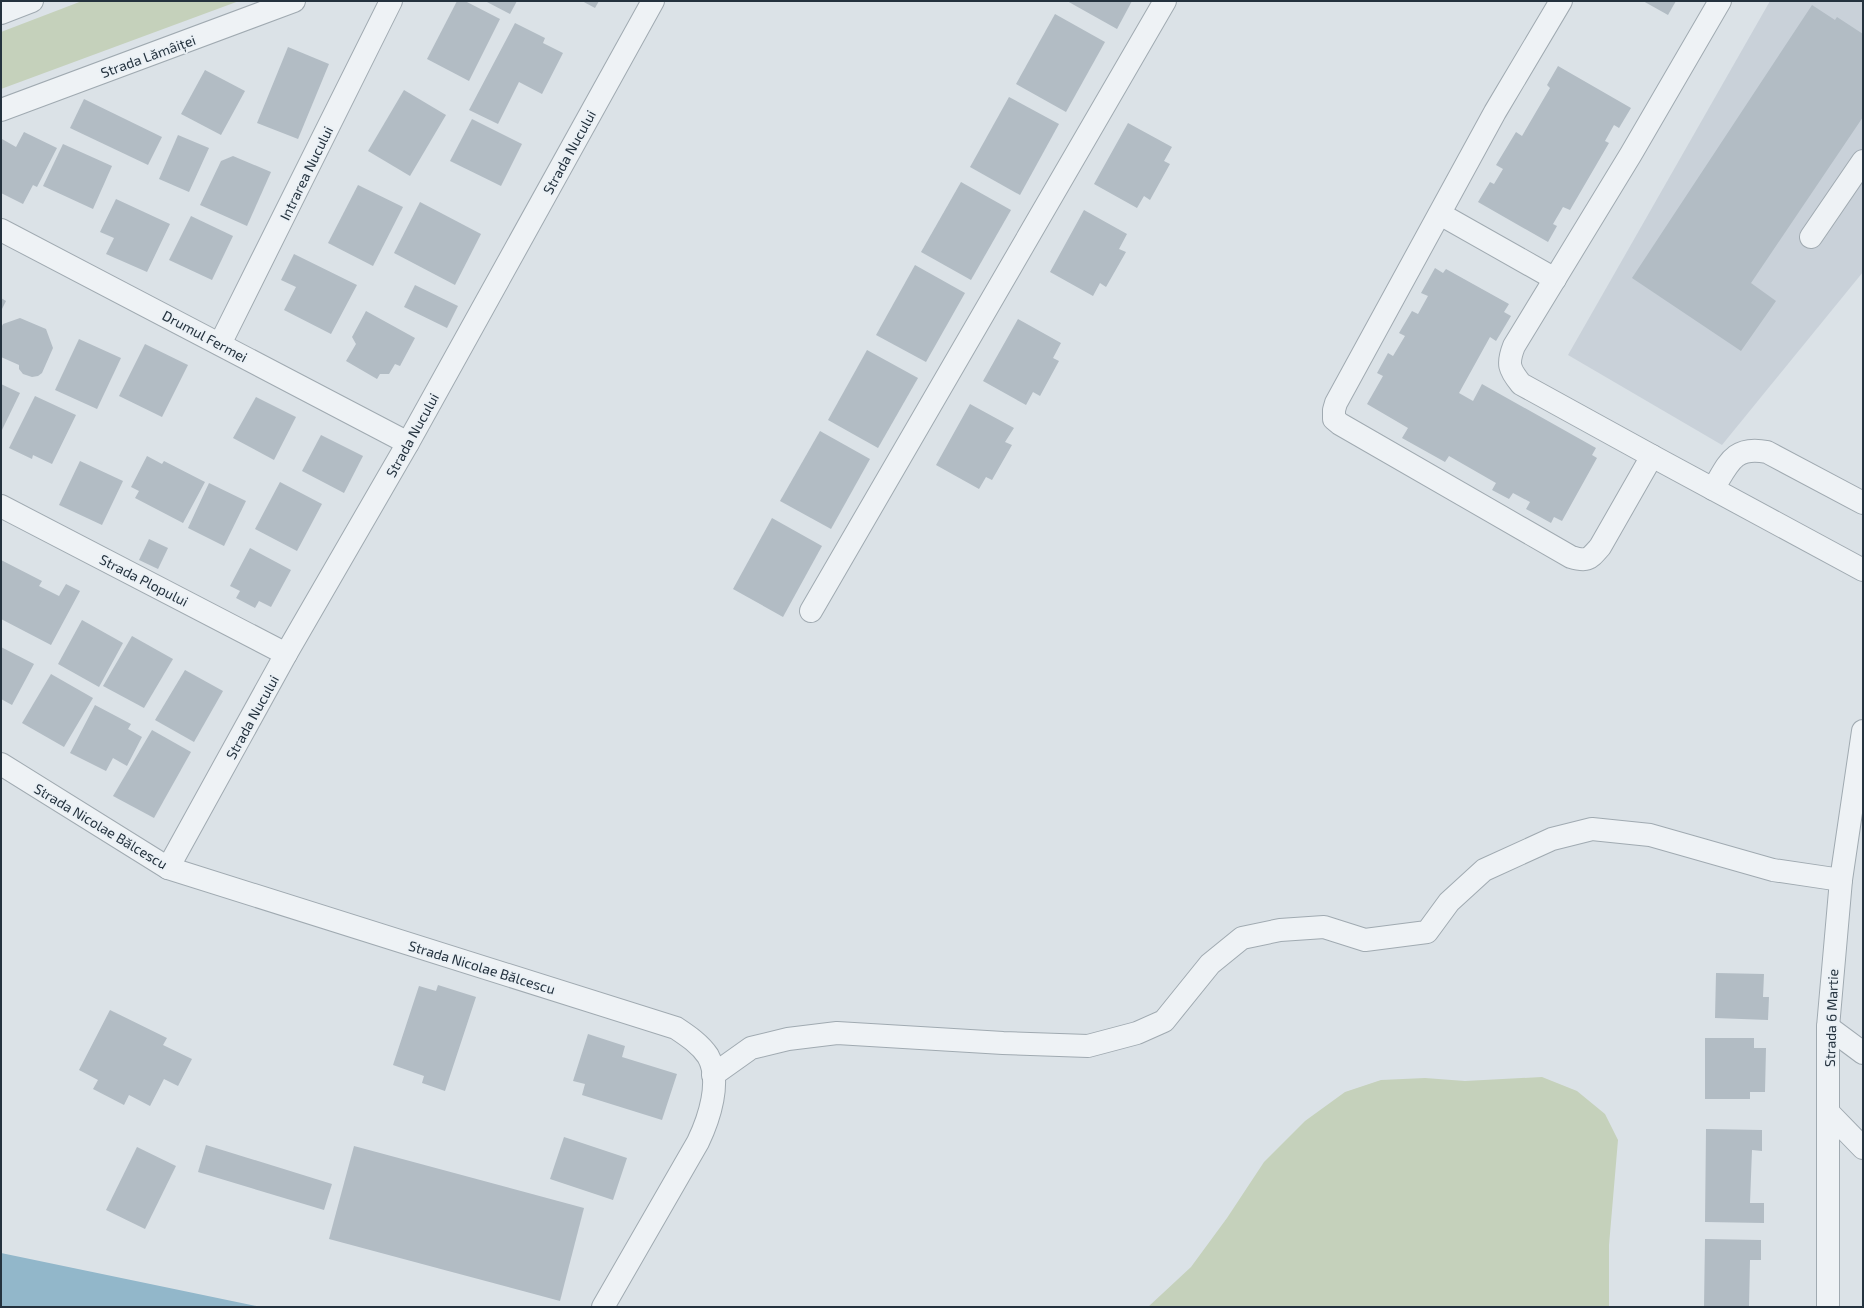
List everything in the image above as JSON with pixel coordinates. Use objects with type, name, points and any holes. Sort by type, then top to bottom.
[{"type":"street","points":[[1,12],[32,1]]},
{"type":"street","name":"Strada Lămâiței","points":[[1,110],[294,1]]},
{"type":"street","name":"Intrarea Nucului","points":[[220,344],[391,1]]},
{"type":"street","name":"Strada Nucului","points":[[168,868],[286,654],[408,443],[653,1]]},
{"type":"street","points":[[811,611],[1165,1]]},
{"type":"street","points":[[1561,1],[1495,112],[1336,403],[1334,419],[1340,424],[1555,548],[1571,557],[1582,560],[1590,558],[1600,547],[1652,456]]},
{"type":"street","points":[[1720,1],[1514,346],[1510,358],[1510,368],[1521,384],[1863,570]]},
{"type":"street","points":[[1811,237],[1863,160]]},
{"type":"street","points":[[1440,214],[1555,279]]},
{"type":"street","name":"Drumul Fermei","points":[[1,230],[408,443]]},
{"type":"street","points":[[1712,489],[1737,454],[1748,450],[1757,450],[1767,452],[1863,503]]},
{"type":"street","name":"Strada Plopului","points":[[1,506],[286,654]]},
{"type":"street","name":"Strada 6 Martie","points":[[1828,1307],[1828,1027],[1841,880],[1863,731]]},
{"type":"street","name":"Strada Nicolae Bălcescu","points":[[1,764],[168,868],[676,1028],[697,1043],[708,1057],[713,1075],[713,1098],[708,1121],[603,1307]]},
{"type":"street","points":[[713,1075],[751,1048],[788,1039],[837,1033],[1003,1043],[1088,1046],[1137,1033],[1164,1021],[1210,964],[1242,938],[1280,930],[1324,927],[1365,940],[1426,932],[1450,902],[1484,870],[1552,839],[1592,829],[1650,835],[1773,870],[1841,880]]},
{"type":"street","points":[[1828,1027],[1863,1053]]},
{"type":"street","points":[[1828,1112],[1863,1148]]},
{"type":"shaded area","points":[[1770,1],[1863,1],[1863,272],[1722,445],[1568,355]]},
{"type":"green space","points":[[82,1],[239,1],[1,89],[1,32]]},
{"type":"green space","points":[[1542,1077],[1577,1091],[1605,1114],[1618,1140],[1609,1245],[1609,1307],[1148,1307],[1191,1267],[1227,1218],[1264,1162],[1305,1121],[1345,1092],[1381,1080],[1425,1078],[1465,1081]]},
{"type":"water","points":[[1,1253],[261,1307],[1,1307]]},
{"type":"building","points":[[457,1],[465,1],[500,19],[469,81],[427,59]]},
{"type":"building","points":[[485,1],[517,1],[510,14]]},
{"type":"building","points":[[582,1],[599,1],[595,8]]},
{"type":"building","points":[[1067,1],[1132,1],[1117,29]]},
{"type":"building","points":[[1643,1],[1676,1],[1668,15]]},
{"type":"building","points":[[1812,5],[1835,20],[1837,17],[1863,34],[1863,117],[1751,283],[1776,301],[1741,351],[1632,278]]},
{"type":"building","points":[[1055,14],[1105,42],[1066,112],[1016,84]]},
{"type":"building","points":[[515,23],[545,38],[543,43],[563,53],[542,94],[519,82],[498,124],[469,110]]},
{"type":"building","points":[[288,47],[329,64],[298,139],[257,123]]},
{"type":"building","points":[[1558,66],[1631,108],[1619,128],[1614,125],[1605,141],[1609,143],[1570,210],[1563,207],[1553,224],[1557,226],[1548,242],[1478,202],[1490,182],[1494,184],[1503,169],[1496,165],[1516,132],[1522,136],[1550,88],[1547,85]]},
{"type":"building","points":[[205,70],[245,91],[221,135],[181,114]]},
{"type":"building","points":[[404,90],[446,115],[410,176],[368,151]]},
{"type":"building","points":[[1009,97],[1059,124],[1020,195],[970,167]]},
{"type":"building","points":[[84,99],[162,137],[148,165],[70,128]]},
{"type":"building","points":[[472,119],[522,144],[501,186],[450,161]]},
{"type":"building","points":[[1128,123],[1172,147],[1164,161],[1170,164],[1150,200],[1144,196],[1137,208],[1094,184]]},
{"type":"building","points":[[24,132],[57,148],[37,187],[33,185],[23,204],[1,193],[1,142],[2,139],[16,147]]},
{"type":"building","points":[[178,135],[209,148],[189,192],[159,179]]},
{"type":"building","points":[[63,144],[112,166],[93,209],[43,186]]},
{"type":"building","points":[[233,156],[271,172],[247,226],[200,205],[221,161]]},
{"type":"building","points":[[961,182],[1011,210],[971,280],[921,252]]},
{"type":"building","points":[[358,185],[403,207],[373,266],[328,243]]},
{"type":"building","points":[[116,199],[170,224],[147,272],[106,254],[114,238],[100,232]]},
{"type":"building","points":[[420,202],[481,234],[455,285],[394,253]]},
{"type":"building","points":[[1084,210],[1127,234],[1119,249],[1126,252],[1106,287],[1100,283],[1093,296],[1050,272]]},
{"type":"building","points":[[191,216],[233,236],[212,280],[169,260]]},
{"type":"building","points":[[294,254],[357,285],[331,334],[284,310],[296,287],[281,280]]},
{"type":"building","points":[[915,265],[965,293],[926,362],[876,335]]},
{"type":"building","points":[[1435,268],[1443,273],[1446,269],[1509,304],[1504,312],[1511,316],[1496,341],[1490,337],[1459,393],[1473,401],[1482,384],[1596,448],[1592,455],[1597,458],[1562,521],[1554,517],[1551,523],[1526,509],[1530,502],[1513,493],[1509,499],[1492,490],[1496,483],[1449,456],[1445,462],[1402,438],[1408,428],[1367,404],[1383,376],[1377,373],[1388,353],[1393,356],[1405,336],[1399,333],[1412,311],[1418,314],[1428,296],[1421,293]]},
{"type":"building","points":[[415,285],[458,306],[447,328],[404,307]]},
{"type":"building","points":[[1,298],[6,301],[1,311]]},
{"type":"building","points":[[366,311],[415,338],[400,366],[395,364],[389,374],[380,374],[377,379],[346,361],[356,344],[352,337]]},
{"type":"building","points":[[20,318],[46,329],[53,348],[42,373],[38,376],[32,377],[23,374],[19,369],[19,365],[1,357],[1,328],[3,324]]},
{"type":"building","points":[[1018,319],[1061,343],[1053,358],[1059,361],[1040,396],[1033,392],[1026,405],[983,381]]},
{"type":"building","points":[[79,339],[121,358],[97,409],[55,390]]},
{"type":"building","points":[[145,344],[188,365],[162,417],[119,396]]},
{"type":"building","points":[[867,350],[918,378],[878,448],[828,420]]},
{"type":"building","points":[[1,384],[20,393],[1,432]]},
{"type":"building","points":[[35,396],[76,415],[52,464],[33,455],[32,459],[9,448]]},
{"type":"building","points":[[256,397],[296,417],[274,460],[233,438]]},
{"type":"building","points":[[970,404],[1014,428],[1005,442],[1012,445],[992,480],[986,477],[979,489],[936,465]]},
{"type":"building","points":[[820,431],[870,459],[831,529],[780,501]]},
{"type":"building","points":[[321,435],[363,456],[344,493],[302,471]]},
{"type":"building","points":[[147,456],[162,464],[164,461],[205,482],[183,523],[135,498],[139,491],[131,487]]},
{"type":"building","points":[[80,461],[123,481],[102,525],[59,505]]},
{"type":"building","points":[[280,482],[322,504],[297,551],[255,529]]},
{"type":"building","points":[[209,483],[246,501],[224,546],[188,528]]},
{"type":"building","points":[[772,518],[822,546],[783,617],[733,589]]},
{"type":"building","points":[[149,539],[168,548],[158,569],[139,560]]},
{"type":"building","points":[[250,548],[291,570],[271,607],[259,601],[255,608],[236,598],[240,591],[230,586]]},
{"type":"building","points":[[1,560],[42,581],[39,586],[59,596],[66,584],[80,591],[51,645],[1,619]]},
{"type":"building","points":[[82,620],[123,643],[99,687],[58,664]]},
{"type":"building","points":[[132,636],[173,659],[144,708],[103,686]]},
{"type":"building","points":[[1,647],[34,664],[12,705],[1,699]]},
{"type":"building","points":[[185,670],[223,691],[194,742],[155,720]]},
{"type":"building","points":[[51,674],[93,698],[64,747],[22,723]]},
{"type":"building","points":[[95,705],[131,724],[128,729],[142,737],[127,766],[113,758],[106,771],[70,753]]},
{"type":"building","points":[[152,730],[191,752],[154,818],[113,796]]},
{"type":"building","points":[[1716,973],[1764,974],[1763,997],[1769,997],[1768,1020],[1715,1018]]},
{"type":"building","points":[[438,985],[476,997],[445,1091],[422,1083],[424,1076],[393,1065],[419,986],[436,991]]},
{"type":"building","points":[[110,1010],[167,1038],[163,1045],[192,1059],[178,1086],[164,1079],[150,1106],[129,1095],[124,1105],[93,1089],[98,1080],[79,1070]]},
{"type":"building","points":[[588,1034],[625,1046],[622,1057],[677,1074],[662,1120],[582,1095],[585,1084],[573,1081]]},
{"type":"building","points":[[1705,1038],[1754,1038],[1754,1048],[1766,1048],[1765,1092],[1750,1092],[1750,1099],[1705,1099]]},
{"type":"building","points":[[1706,1129],[1762,1130],[1762,1151],[1752,1150],[1750,1203],[1764,1203],[1764,1223],[1705,1222]]},
{"type":"building","points":[[564,1137],[627,1158],[613,1200],[550,1179]]},
{"type":"building","points":[[206,1145],[332,1184],[324,1210],[198,1172]]},
{"type":"building","points":[[354,1146],[584,1208],[560,1301],[329,1239]]},
{"type":"building","points":[[137,1147],[176,1166],[145,1229],[106,1210]]},
{"type":"building","points":[[1705,1239],[1761,1240],[1761,1260],[1750,1260],[1749,1307],[1704,1307]]}]
